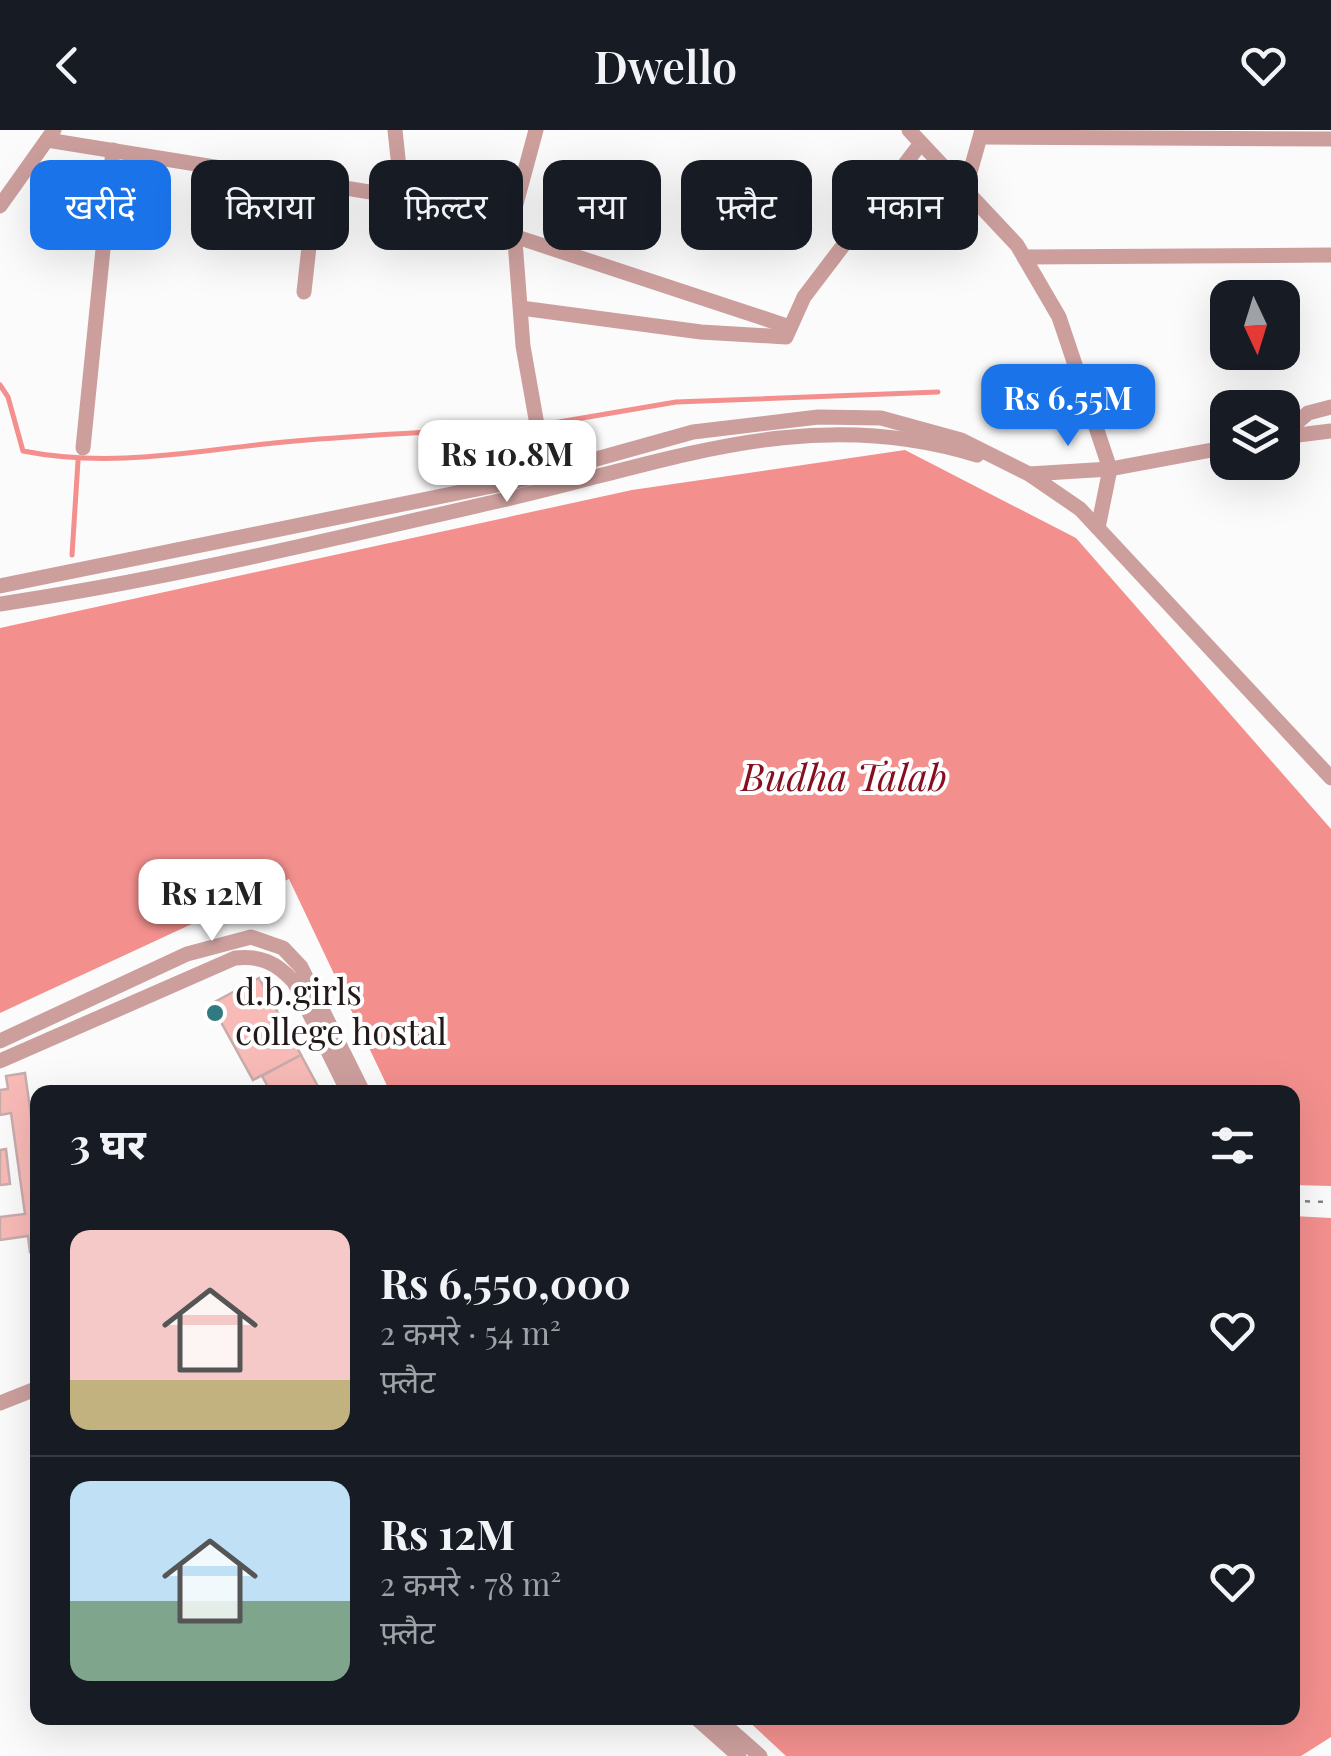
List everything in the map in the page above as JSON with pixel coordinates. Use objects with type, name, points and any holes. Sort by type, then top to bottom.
[{"type":"street","points":[[395,130],[398,160]]},
{"type":"street","points":[[523,176],[536,130]]},
{"type":"street","points":[[909,130],[938,160]]},
{"type":"street","points":[[974,160],[982,133],[1331,138]]},
{"type":"street","points":[[0,206],[50,135],[191,163]]},
{"type":"street","points":[[521,308],[701,332],[786,336],[804,298],[921,142]]},
{"type":"street","points":[[83,448],[113,150]]},
{"type":"street","points":[[978,204],[1024,257],[1059,318],[1110,469],[1098,528]]},
{"type":"street","points":[[523,239],[790,327]]},
{"type":"street","points":[[304,292],[309,250]]},
{"type":"street","points":[[518,250],[521,308],[539,436],[554,480]]},
{"type":"street","points":[[1024,257],[1331,256]]},
{"type":"street","points":[[1300,420],[1308,413],[1331,407]]},
{"type":"street","points":[[1300,434],[1331,431]]},
{"type":"street","points":[[0,604],[686,452],[770,437],[851,432],[903,437],[1021,471],[1080,509],[1331,778]]},
{"type":"street","points":[[1021,471],[1110,469],[1210,450]]},
{"type":"street","points":[[0,586],[554,480]]},
{"type":"street","points":[[0,1042],[187,954],[252,938],[282,948],[300,967],[359,1085]]},
{"type":"street","points":[[0,1061],[235,958],[252,956],[283,970],[294,982],[345,1085]]},
{"type":"street","points":[[0,1403],[30,1391]]},
{"type":"street","points":[[704,1725],[739,1756]]},
{"type":"street","points":[[725,1725],[760,1756]]},
{"type":"path","points":[[1300,1201],[1331,1202]]},
{"type":"water","name":"Budha Talab","points":[[905,450],[1076,538],[1331,829],[1331,1186],[1300,1185],[1300,1085],[387,1085],[289,879],[0,1013],[0,628],[632,490]]},
{"type":"water","points":[[1300,1216],[1331,1218],[1331,1737],[1301,1756],[786,1756],[753,1725],[1300,1725]]},
{"type":"building","points":[[259,978],[301,1055],[253,1080],[211,1004]]},
{"type":"building","points":[[301,1055],[317,1085],[267,1085],[262,1076]]},
{"type":"building","points":[[25,1073],[30,1109],[30,1252],[28,1236],[0,1240],[0,1217],[25,1214],[11,1113],[0,1115],[0,1090],[8,1089],[6,1076]]},
{"type":"building","points":[[6,1149],[10,1184],[0,1185],[0,1150]]},
{"type":"waterway","points":[[0,385],[8,397],[23,451],[55,456],[148,457],[337,438],[527,427]]},
{"type":"waterway","points":[[553,423],[676,402],[938,392]]},
{"type":"waterway","points":[[72,555],[78,461]]},
{"type":"place","name":"d.b.girls college hostal","points":[[215,1013]]}]
